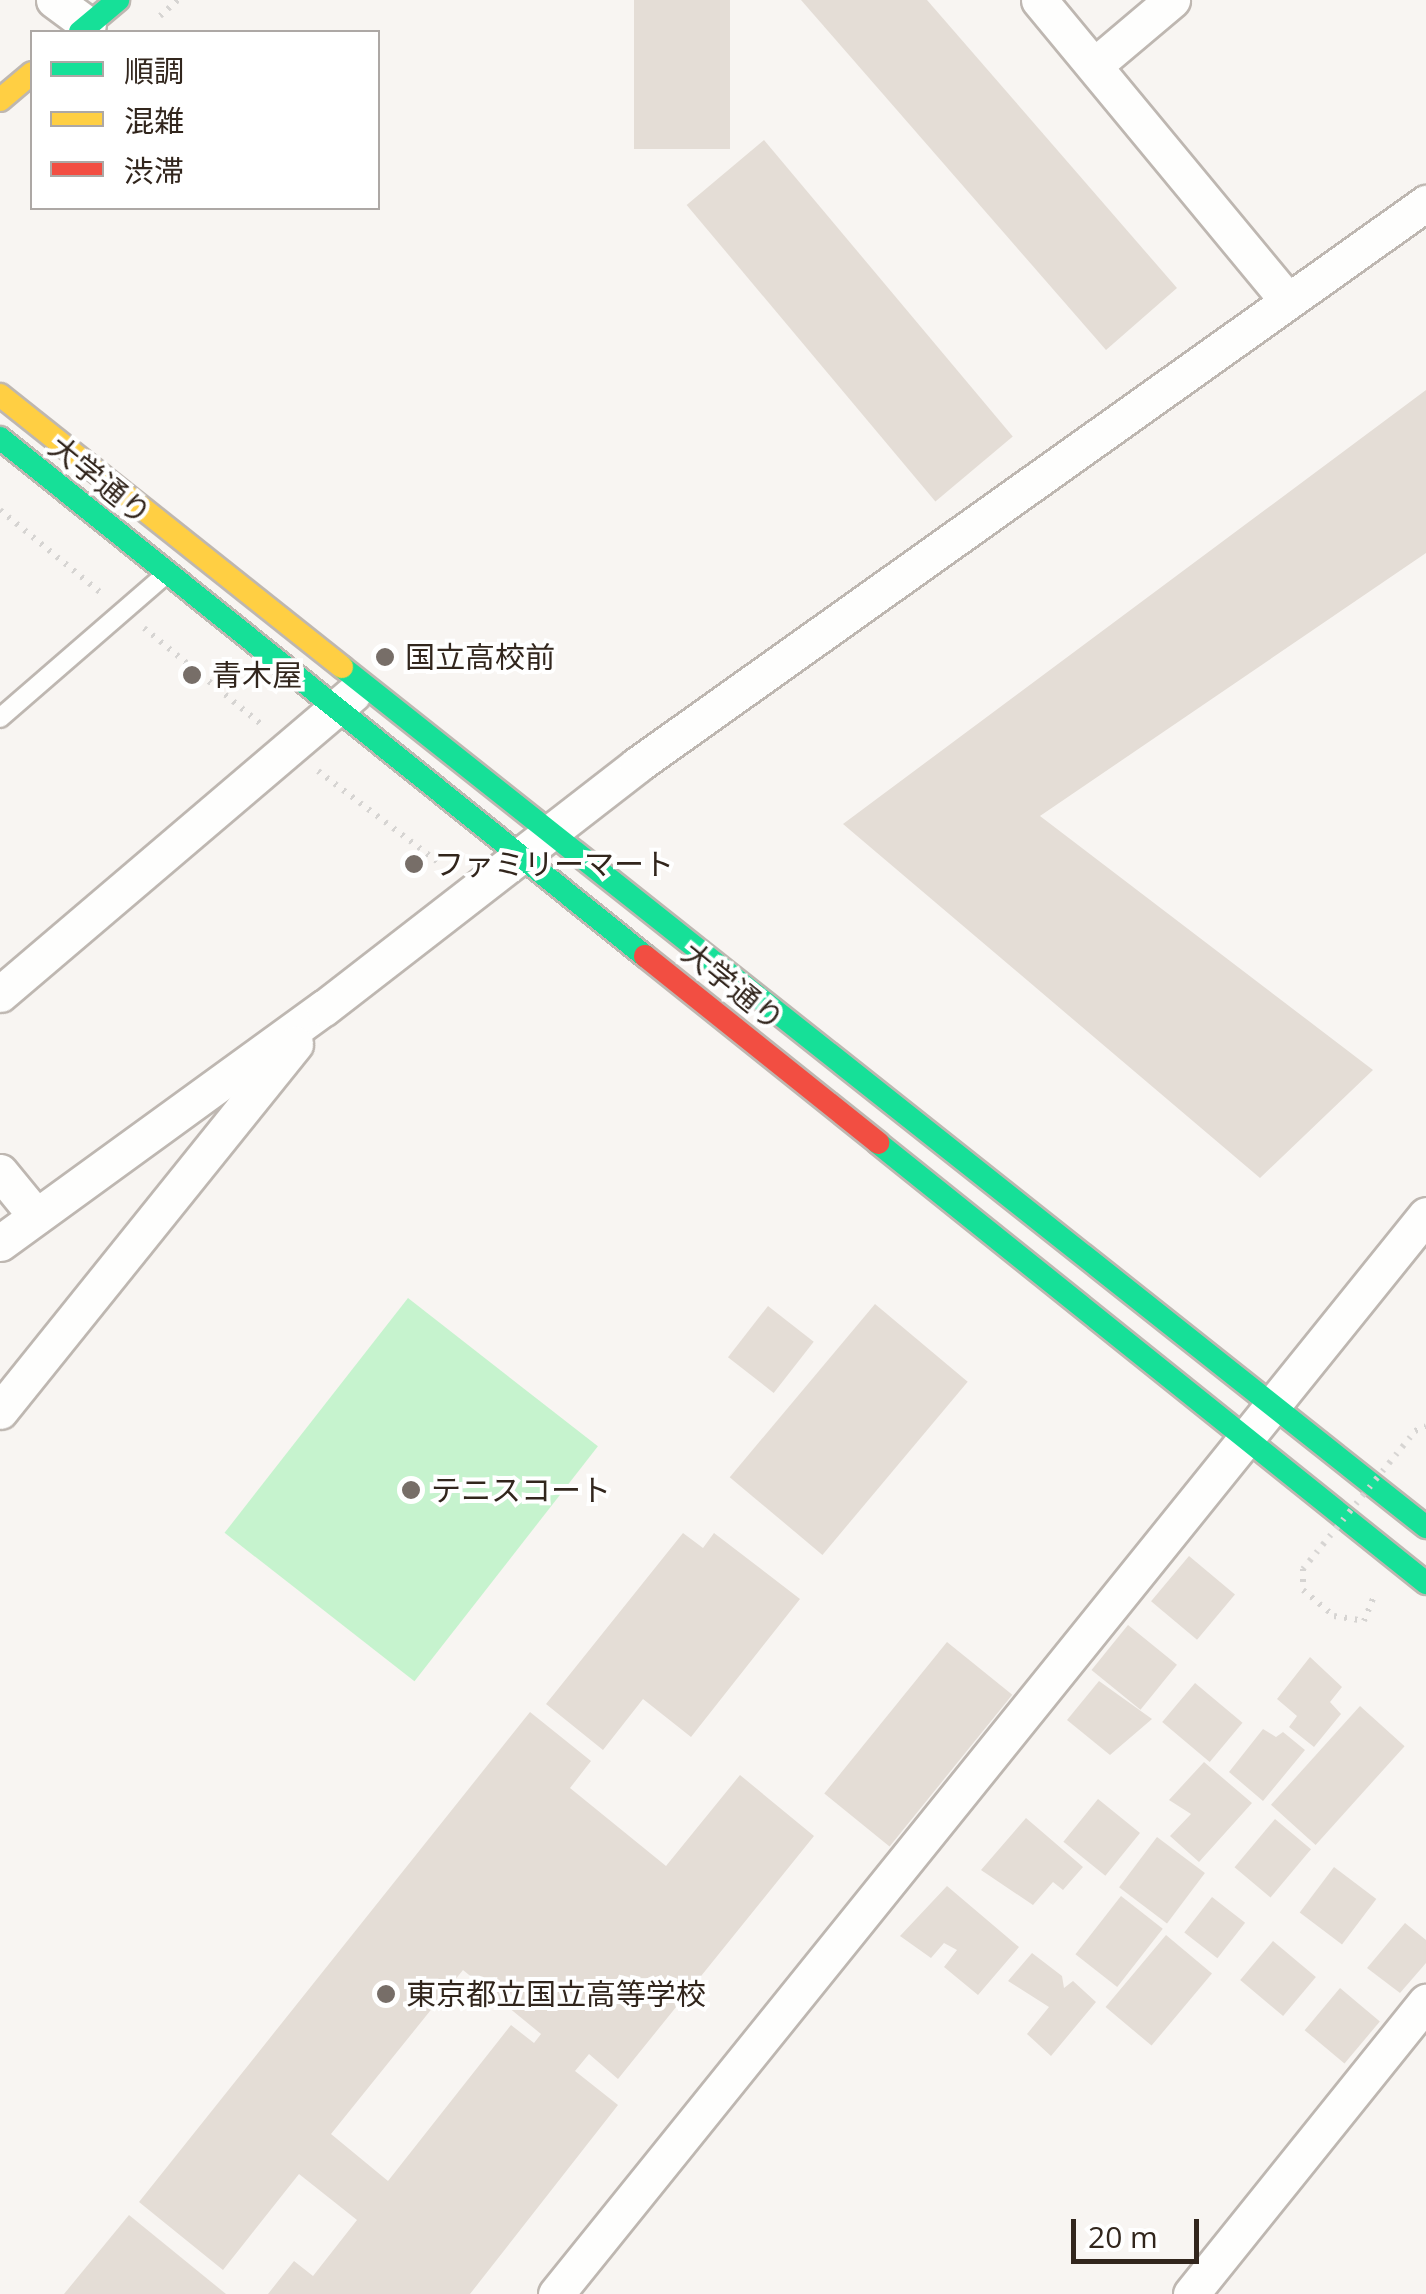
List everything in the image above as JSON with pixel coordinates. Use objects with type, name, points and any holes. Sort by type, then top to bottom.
[{"type":"main road","points":[[84,29],[118,0]]},
{"type":"main road","points":[[0,100],[30,74]]},
{"type":"main road","name":"大学通り","points":[[0,395],[1274,1402],[1426,1527]]},
{"type":"main road","name":"大学通り","points":[[0,438],[1248,1436],[1426,1583]]},
{"type":"street","points":[[54,0],[84,29]]},
{"type":"street","points":[[1039,0],[1287,300]]},
{"type":"street","points":[[1095,65],[1172,0]]},
{"type":"street","points":[[0,1243],[324,1008],[553,834],[637,764],[1426,203]]},
{"type":"street","points":[[0,994],[365,684]]},
{"type":"street","points":[[0,1411],[324,1008]]},
{"type":"street","points":[[0,1172],[36,1216]]},
{"type":"street","points":[[556,2294],[1426,1215]]},
{"type":"street","points":[[1191,2294],[1426,2002]]},
{"type":"lane","points":[[0,718],[195,548]]},
{"type":"path","points":[[0,510],[290,748],[445,867]]},
{"type":"path","points":[[1373,1594],[1374,1610],[1364,1621],[1349,1622],[1303,1590],[1303,1569],[1415,1431],[1426,1426]]},
{"type":"path","points":[[1387,1440],[1413,1461]]},
{"type":"path","points":[[1310,1537],[1337,1559]]},
{"type":"green space","name":"テニスコート","points":[[408,1298],[598,1446],[414,1681],[225,1533]]},
{"type":"building","points":[[634,0],[730,0],[730,149],[634,149]]},
{"type":"building","points":[[801,0],[927,0],[1177,288],[1106,350]]},
{"type":"building","points":[[764,140],[1013,436],[935,501],[687,205]]},
{"type":"building","points":[[1426,390],[1426,553],[1040,816],[1373,1070],[1260,1178],[843,824]]},
{"type":"building","points":[[875,1304],[968,1382],[822,1555],[730,1477]]},
{"type":"building","points":[[768,1306],[814,1342],[774,1393],[728,1357]]},
{"type":"building","points":[[683,1533],[703,1548],[714,1533],[800,1599],[691,1737],[643,1699],[603,1750],[546,1704]]},
{"type":"building","points":[[1189,1556],[1235,1595],[1197,1640],[1151,1601]]},
{"type":"building","points":[[1128,1625],[1177,1665],[1140,1710],[1091,1670]]},
{"type":"building","points":[[947,1642],[1012,1695],[890,1846],[824,1794]]},
{"type":"building","points":[[1310,1657],[1342,1687],[1330,1702],[1341,1714],[1314,1747],[1289,1727],[1297,1716],[1277,1699]]},
{"type":"building","points":[[1099,1681],[1152,1719],[1110,1755],[1067,1720]]},
{"type":"building","points":[[1195,1683],[1242,1723],[1210,1762],[1162,1722]]},
{"type":"building","points":[[1360,1706],[1405,1746],[1316,1845],[1271,1805]]},
{"type":"building","points":[[530,1712],[591,1761],[570,1788],[666,1866],[740,1775],[814,1836],[618,2079],[589,2054],[575,2071],[618,2105],[470,2294],[268,2294],[294,2261],[313,2276],[357,2220],[299,2174],[223,2270],[139,2202]],"holes":[[[463,1970],[541,2034],[534,2043],[511,2025],[388,2181],[331,2134]]]},
{"type":"building","points":[[1263,1729],[1276,1737],[1283,1732],[1305,1750],[1263,1801],[1229,1772]]},
{"type":"building","points":[[1204,1762],[1252,1803],[1199,1862],[1170,1836],[1191,1814],[1169,1800]]},
{"type":"building","points":[[1098,1799],[1140,1833],[1105,1876],[1063,1842]]},
{"type":"building","points":[[1026,1818],[1083,1867],[1063,1890],[1053,1882],[1033,1905],[981,1870]]},
{"type":"building","points":[[1275,1819],[1311,1849],[1271,1897],[1235,1867]]},
{"type":"building","points":[[1157,1837],[1205,1873],[1167,1923],[1119,1887]]},
{"type":"building","points":[[1334,1867],[1376,1899],[1342,1944],[1300,1913]]},
{"type":"building","points":[[947,1886],[1019,1947],[978,1995],[944,1967],[957,1950],[944,1943],[931,1958],[900,1936]]},
{"type":"building","points":[[1121,1896],[1163,1929],[1117,1987],[1075,1954]]},
{"type":"building","points":[[1212,1897],[1245,1923],[1217,1958],[1184,1932]]},
{"type":"building","points":[[1405,1923],[1426,1940],[1426,1963],[1400,1993],[1367,1968]]},
{"type":"building","points":[[1166,1935],[1212,1974],[1152,2046],[1106,2007]]},
{"type":"building","points":[[1273,1941],[1316,1977],[1283,2016],[1240,1980]]},
{"type":"building","points":[[1032,1953],[1062,1976],[1064,1988],[1073,1981],[1096,2002],[1051,2056],[1027,2034],[1049,2007],[1008,1981]]},
{"type":"building","points":[[1340,1988],[1380,2021],[1344,2064],[1305,2030]]},
{"type":"building","points":[[129,2215],[226,2294],[64,2294]]},
{"type":"traffic: fast","points":[[82,30],[118,0]]},
{"type":"traffic: fast","points":[[0,438],[645,956]]},
{"type":"traffic: fast","points":[[342,667],[1426,1527]]},
{"type":"traffic: fast","points":[[878,1143],[1426,1583]]},
{"type":"traffic: slow","points":[[0,100],[30,75]]},
{"type":"traffic: slow","points":[[0,395],[342,667]]},
{"type":"traffic: jam","points":[[645,956],[878,1143]]},
{"type":"place","name":"国立高校前","points":[[385,657]]},
{"type":"place","name":"青木屋","points":[[192,675]]},
{"type":"place","name":"ファミリーマート","points":[[414,864]]},
{"type":"place","name":"テニスコート","points":[[411,1490]]},
{"type":"place","name":"東京都立国立高等学校","points":[[386,1994]]}]
